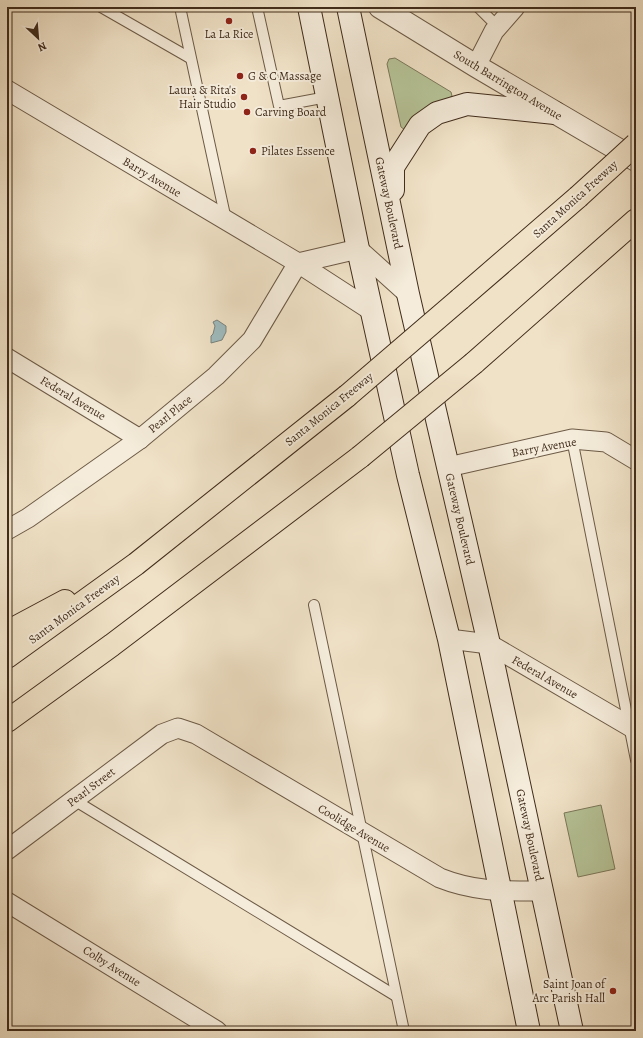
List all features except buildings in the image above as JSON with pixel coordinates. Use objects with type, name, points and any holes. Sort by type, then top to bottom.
[{"type":"highway","name":"Santa Monica Freeway","points":[[7,657],[136,564],[347,396],[578,197],[636,144]]},
{"type":"highway","points":[[7,721],[112,645],[360,457],[474,363],[632,223]]},
{"type":"highway","points":[[7,632],[136,564]]},
{"type":"main road","points":[[309,7],[358,249],[408,475],[449,639],[529,1031]]},
{"type":"main road","name":"Gateway Boulevard","points":[[348,7],[408,294],[489,644],[572,1031]]},
{"type":"main road","name":"South Barrington Avenue","points":[[380,7],[476,66],[636,160]]},
{"type":"main road","points":[[393,224],[393,167],[420,125],[437,113],[466,104],[555,113]]},
{"type":"street","points":[[476,66],[497,26],[515,7]]},
{"type":"street","name":"Barry Avenue","points":[[7,90],[298,263],[372,311]]},
{"type":"street","points":[[298,263],[358,249],[408,294]]},
{"type":"street","name":"Pearl Place","points":[[7,530],[28,518],[140,439],[216,376],[252,340],[298,263]]},
{"type":"street","name":"Federal Avenue","points":[[7,358],[140,439]]},
{"type":"street","name":"Barry Avenue","points":[[448,467],[572,439],[606,442],[636,460]]},
{"type":"street","name":"Federal Avenue","points":[[449,639],[489,644],[632,728]]},
{"type":"street","name":"Coolidge Avenue","points":[[178,728],[196,734],[440,878],[467,888],[500,891],[542,891]]},
{"type":"street","name":"Pearl Street","points":[[7,850],[162,734],[178,728]]},
{"type":"street","name":"Colby Avenue","points":[[7,902],[217,1031]]},
{"type":"lane","points":[[101,7],[190,58]]},
{"type":"lane","points":[[180,7],[227,222]]},
{"type":"lane","points":[[257,7],[279,106],[327,97]]},
{"type":"lane","points":[[478,7],[497,26]]},
{"type":"lane","points":[[572,439],[632,728],[636,760]]},
{"type":"lane","points":[[314,605],[404,1031]]},
{"type":"lane","points":[[74,800],[396,996]]},
{"type":"green space","points":[[395,58],[451,92],[452,96],[405,130],[401,127],[387,64],[389,59]]},
{"type":"green space","points":[[601,805],[615,869],[578,877],[564,813]]},
{"type":"water","points":[[217,320],[226,326],[226,332],[222,340],[211,343],[211,336],[215,326],[213,322]]},
{"type":"place","name":"La La Rice","points":[[229,21]]},
{"type":"place","name":"G & C Massage","points":[[240,76]]},
{"type":"place","name":"Laura & Rita's Hair Studio","points":[[244,97]]},
{"type":"place","name":"Carving Board","points":[[247,112]]},
{"type":"place","name":"Pilates Essence","points":[[253,151]]},
{"type":"place","name":"Saint Joan of Arc Parish Hall","points":[[613,991]]}]
